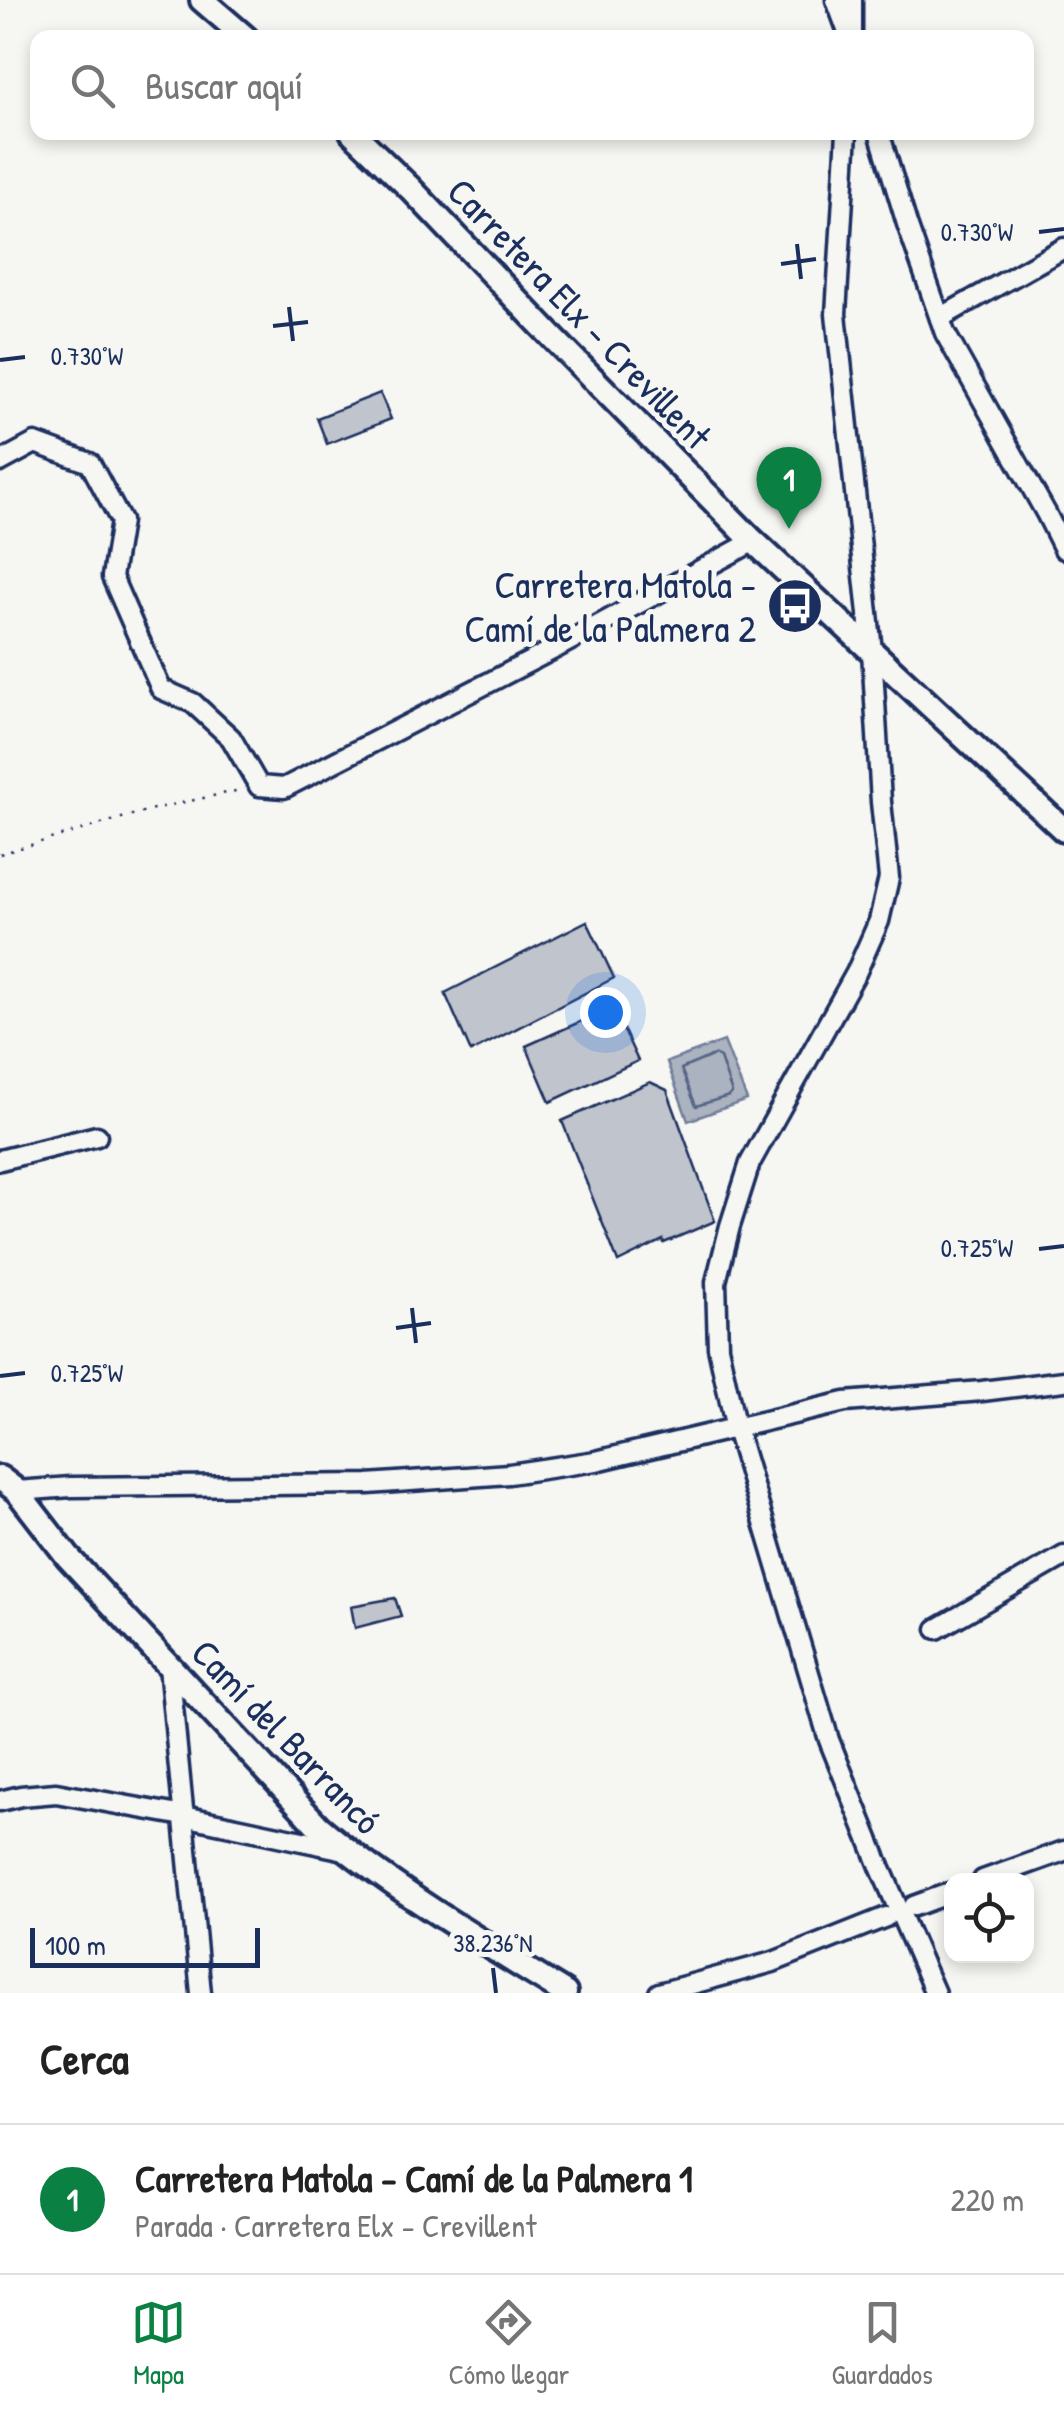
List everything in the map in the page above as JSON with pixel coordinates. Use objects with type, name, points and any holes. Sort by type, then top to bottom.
[{"type":"street","points":[[202,0],[237,30]]},
{"type":"street","points":[[836,0],[848,30]]},
{"type":"street","points":[[851,30],[852,0]]},
{"type":"street","name":"Carretera Elx - Crevillent","points":[[360,140],[754,541],[1064,830]]},
{"type":"street","points":[[847,140],[836,314],[872,651],[890,878],[879,921],[856,973],[750,1163],[716,1282],[718,1347],[736,1429],[829,1740],[935,1993]]},
{"type":"street","points":[[881,140],[945,333],[1064,549]]},
{"type":"street","points":[[940,318],[1064,248]]},
{"type":"street","points":[[0,462],[35,443],[90,463],[121,521],[112,577],[160,688],[193,703],[230,738],[259,786],[284,788],[754,541]]},
{"type":"street","points":[[0,1160],[96,1136]]},
{"type":"street","points":[[8,1484],[368,1484],[491,1475],[596,1461],[845,1402],[1064,1381]]},
{"type":"street","name":"Camí del Barrancó","points":[[8,1484],[68,1557],[319,1827],[408,1895],[566,1993]]},
{"type":"street","points":[[937,1629],[1064,1556]]},
{"type":"street","points":[[170,1666],[202,1993]]},
{"type":"street","points":[[0,1801],[56,1793],[346,1850]]},
{"type":"street","points":[[1003,1873],[1064,1851]]},
{"type":"street","points":[[914,1906],[944,1895]]},
{"type":"street","points":[[659,1993],[773,1962],[886,1917]]},
{"type":"path","points":[[0,854],[149,810],[259,786]]},
{"type":"water","points":[[724,1041],[747,1100],[688,1121],[667,1062]]},
{"type":"building","points":[[380,393],[391,419],[327,444],[317,418]]},
{"type":"building","points":[[587,921],[614,978],[471,1052],[445,993]]},
{"type":"building","points":[[613,1007],[638,1061],[550,1102],[526,1046]]},
{"type":"building","points":[[650,1082],[667,1090],[715,1221],[618,1262],[562,1121]]},
{"type":"building","points":[[395,1598],[401,1616],[355,1628],[351,1606]]},
{"type":"place","name":"Carretera Matola - Camí de la Palmera 1","points":[[789,529]]},
{"type":"place","name":"Carretera Matola - Camí de la Palmera 2","points":[[795,606]]}]
